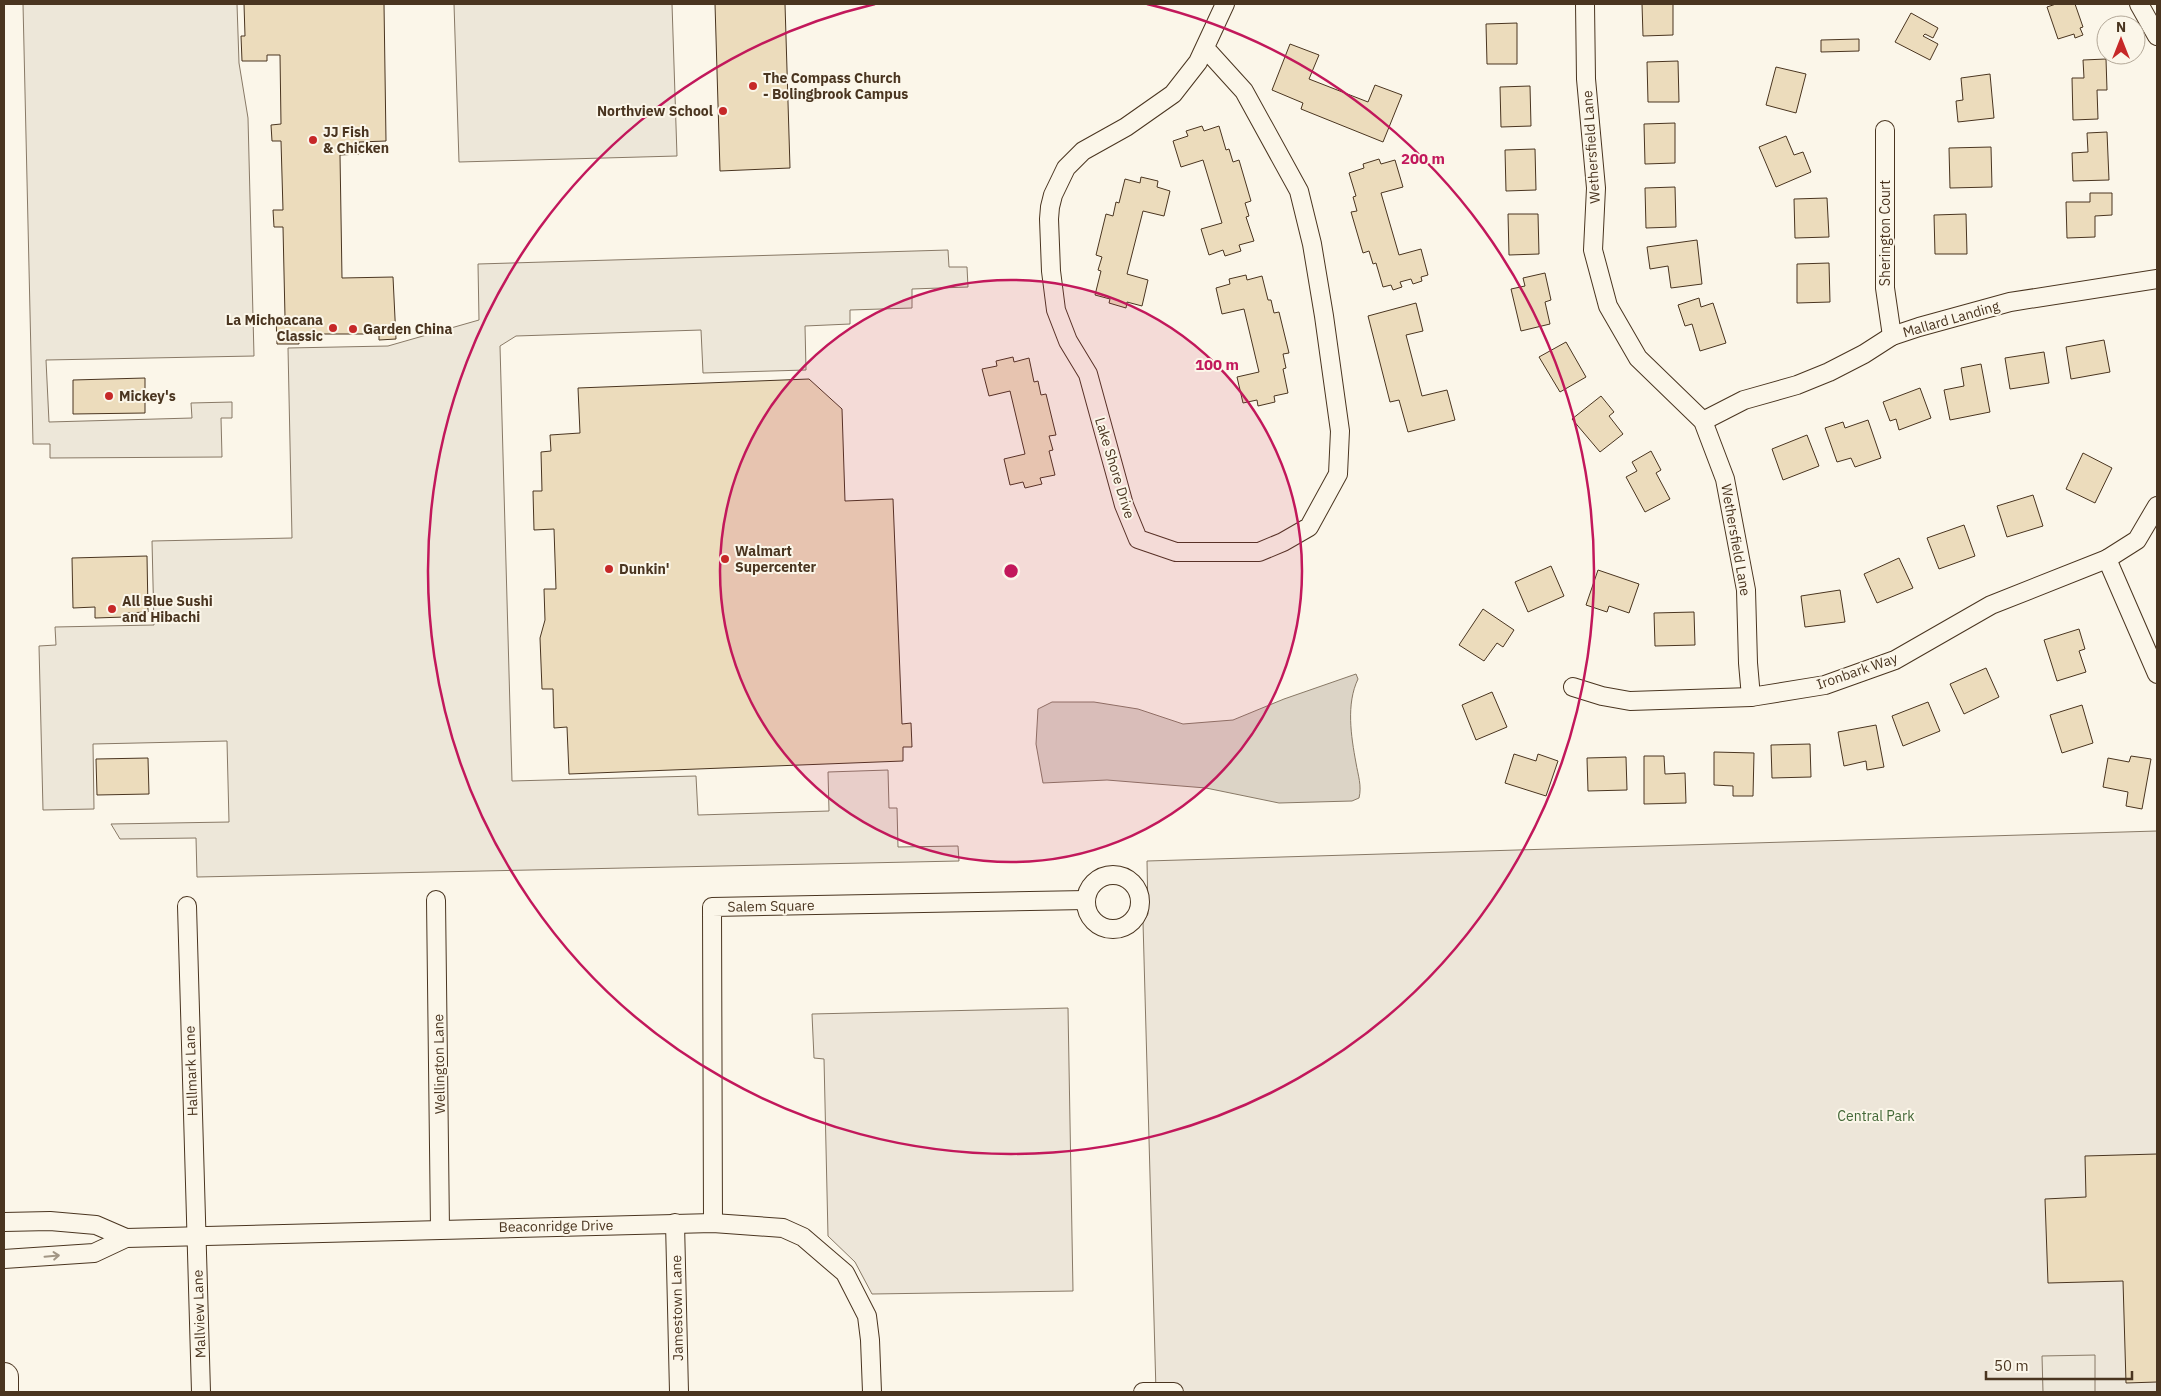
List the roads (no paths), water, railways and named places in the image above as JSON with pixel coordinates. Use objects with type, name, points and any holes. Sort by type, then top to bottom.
[{"type":"main road","points":[[4,1377],[4,1392]]},
{"type":"street","name":"Lake Shore Drive","points":[[1205,48],[1244,91],[1298,191],[1312,244],[1340,431],[1338,474],[1309,527],[1259,552],[1176,552],[1138,539],[1124,505],[1088,374],[1068,341],[1056,310],[1051,271],[1050,207],[1053,195],[1066,168],[1094,144],[1126,127],[1173,94],[1198,62],[1225,4]]},
{"type":"street","name":"Wethersfield Lane","points":[[1585,4],[1586,79],[1596,188],[1593,250],[1608,306],[1638,358],[1703,421],[1726,479],[1746,590],[1751,697]]},
{"type":"street","points":[[2139,4],[2157,36]]},
{"type":"street","name":"Sherington Court","points":[[1885,130],[1884,288],[1892,336]]},
{"type":"street","name":"Mallard Landing","points":[[1703,421],[1744,400],[1796,385],[1829,372],[1864,354],[1892,336],[1956,315],[2010,302],[2157,279]]},
{"type":"street","name":"Ironbark Way","points":[[1573,687],[1602,696],[1630,701],[1751,697],[1825,685],[1895,660],[1990,605],[2108,559],[2137,540],[2157,506]]},
{"type":"street","points":[[2108,559],[2157,674]]},
{"type":"street","name":"Wellington Lane","points":[[436,900],[440,1229]]},
{"type":"street","name":"Salem Square","points":[[713,1223],[712,907],[1086,900]]},
{"type":"street","name":"Hallmark Lane","points":[[187,906],[196,1236]]},
{"type":"street","name":"Beaconridge Drive","points":[[4,1222],[50,1221],[96,1224],[126,1238]]},
{"type":"street","name":"Beaconridge Drive","points":[[4,1259],[94,1253],[126,1238],[675,1223],[713,1223],[783,1228],[803,1237],[845,1273],[867,1316],[872,1392]]},
{"type":"street","name":"Jamestown Lane","points":[[675,1223],[679,1392]]},
{"type":"street","name":"Mallview Lane","points":[[196,1236],[201,1392]]},
{"type":"street","points":[[1143,1392],[1174,1392]]},
{"type":"place","name":"The Compass Church - Bolingbrook Campus","points":[[753,86]]},
{"type":"place","name":"Northview School","points":[[723,111]]},
{"type":"place","name":"JJ Fish & Chicken","points":[[313,140]]},
{"type":"place","name":"La Michoacana Classic","points":[[333,328]]},
{"type":"place","name":"Garden China","points":[[353,329]]},
{"type":"place","name":"Mickey's","points":[[109,396]]},
{"type":"place","name":"Walmart Supercenter","points":[[725,559]]},
{"type":"place","name":"Dunkin'","points":[[609,569]]},
{"type":"place","name":"All Blue Sushi and Hibachi","points":[[112,609]]},
{"type":"park label","name":"Central Park","points":[[1876,1116]]}]
